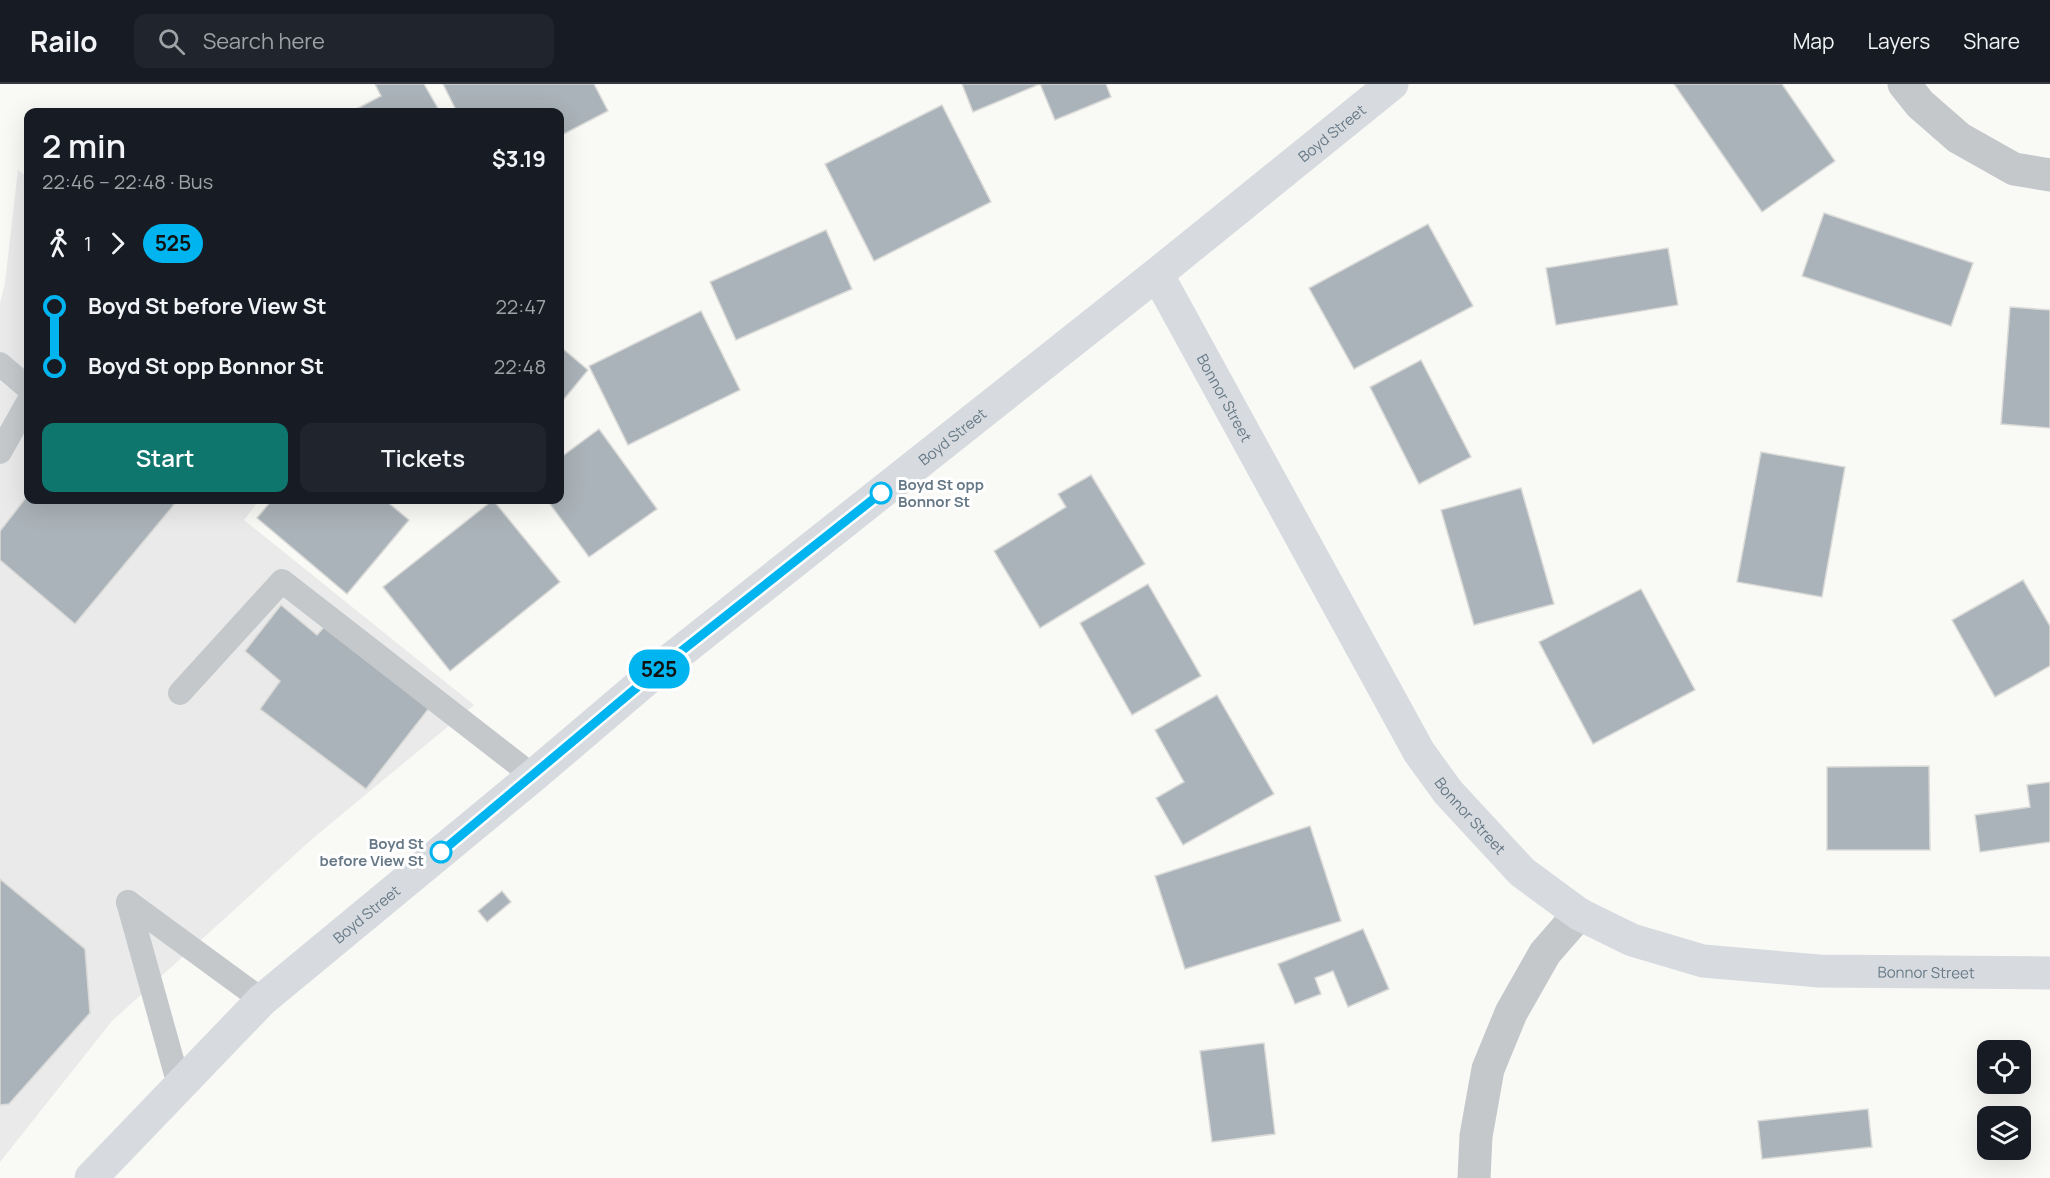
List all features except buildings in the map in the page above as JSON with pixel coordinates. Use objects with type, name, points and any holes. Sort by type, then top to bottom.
[{"type":"main road","name":"Boyd Street","points":[[91,1178],[262,1000],[660,668],[1157,274],[1392,84]]},
{"type":"main road","name":"Bonnor Street","points":[[1157,274],[1419,752],[1448,792],[1522,873],[1579,914],[1632,940],[1703,961],[1819,971],[2050,973]]},
{"type":"street","points":[[1904,84],[1920,104],[1959,138],[2014,169],[2050,175]]},
{"type":"street","points":[[1474,1178],[1476,1136],[1488,1069],[1511,1013],[1545,953],[1579,914]]},
{"type":"lane","points":[[0,364],[24,385]]},
{"type":"lane","points":[[0,452],[24,409]]},
{"type":"lane","points":[[180,693],[282,580],[533,776]]},
{"type":"lane","points":[[178,1085],[128,902],[262,1000]]},
{"type":"shaded area","points":[[18,170],[24,175],[24,504],[256,504],[244,520],[474,705],[312,839],[112,1021],[0,1162],[0,303],[5,283]]},
{"type":"bus line","name":"525","points":[[441,852],[660,668],[881,493]]},
{"type":"place","name":"Boyd St opp Bonnor St","points":[[881,493]]},
{"type":"place","name":"Boyd St before View St","points":[[441,852]]}]
